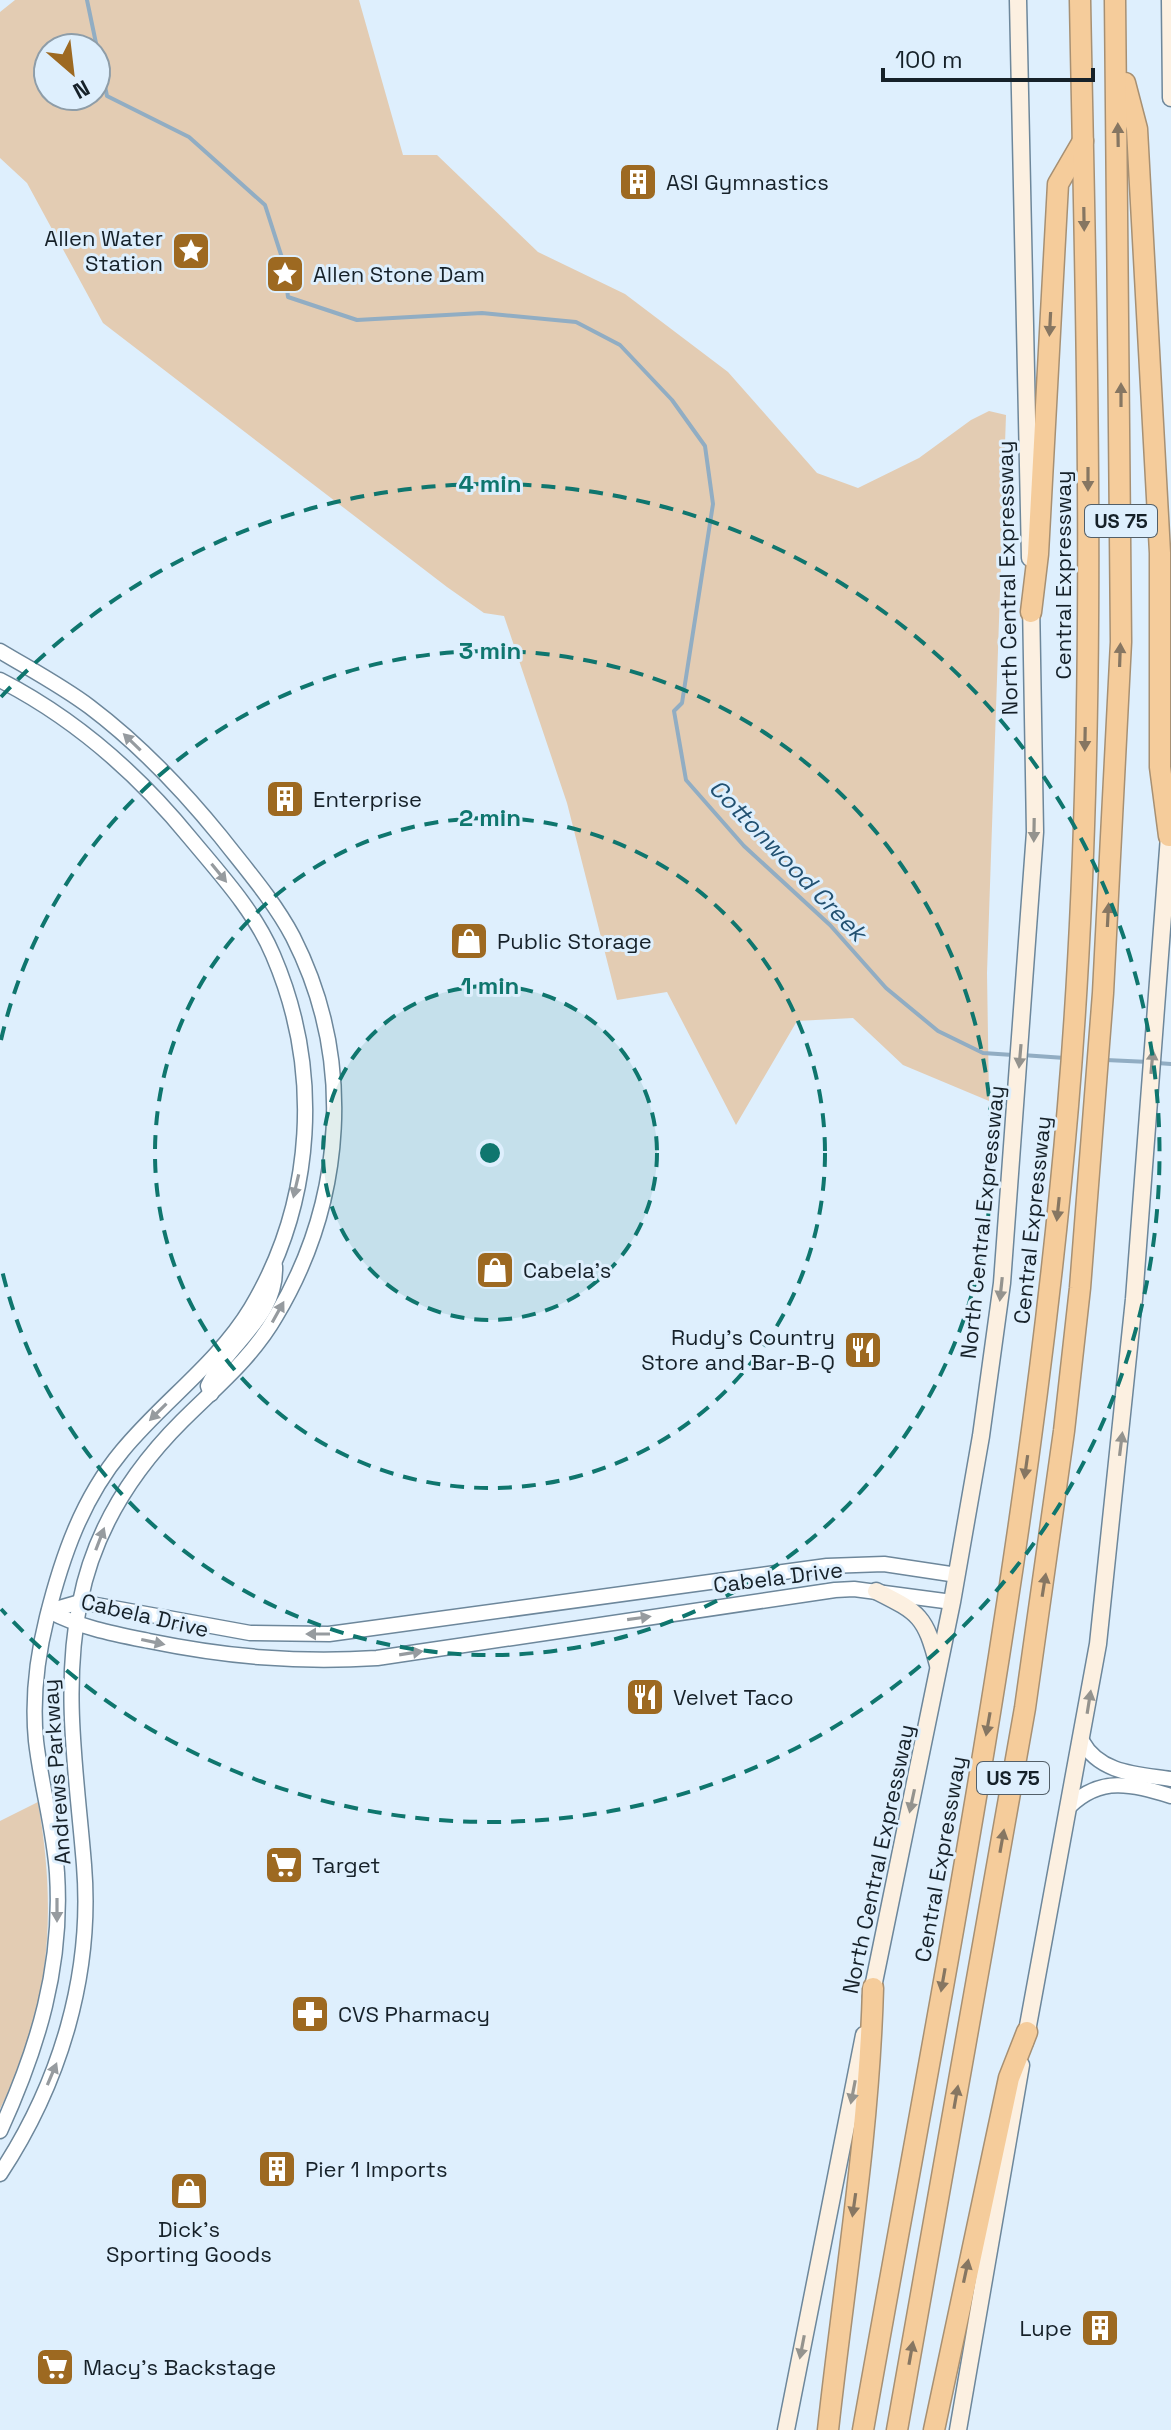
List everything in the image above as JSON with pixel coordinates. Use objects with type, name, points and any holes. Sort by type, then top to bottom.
[{"type":"highway","name":"Central Expressway","points":[[863,2430],[1001,1643],[1040,1365],[1066,1131],[1077,991],[1088,546],[1080,0]]},
{"type":"highway","name":"US 75","points":[[897,2430],[1046,1570],[1073,1360],[1103,993],[1121,642],[1115,0]]},
{"type":"highway","points":[[1116,49],[1137,129],[1160,553],[1160,767],[1170,834]]},
{"type":"highway","points":[[1031,612],[1038,554],[1058,184],[1083,141]]},
{"type":"highway","points":[[828,2430],[849,2239],[870,2088],[873,1988]]},
{"type":"highway","points":[[934,2430],[1009,2078],[1027,2032]]},
{"type":"main road","name":"North Central Expressway","points":[[786,2430],[952,1602],[999,1309],[1026,985],[1035,832],[1018,0]]},
{"type":"main road","points":[[1170,0],[1171,98]]},
{"type":"main road","points":[[958,2430],[1098,1644],[1124,1416],[1171,809]]},
{"type":"main road","points":[[876,1591],[917,1613],[929,1634],[939,1670]]},
{"type":"street","name":"Andrews Parkway","points":[[0,651],[86,703],[120,730],[188,797],[257,884],[293,938],[326,1020],[336,1108],[331,1177],[321,1220],[276,1318],[239,1367],[142,1465],[122,1493],[101,1532],[80,1602],[70,1691],[84,1870],[83,1948],[73,2016],[52,2075],[19,2144],[0,2174]]},
{"type":"street","name":"Andrews Parkway","points":[[0,680],[66,719],[102,746],[170,813],[229,885],[272,952],[299,1027],[308,1109],[299,1177],[274,1262],[239,1327],[122,1451],[97,1486],[60,1569],[49,1611],[36,1687],[36,1739],[57,1872],[57,1945],[51,1989],[28,2068],[0,2132]]},
{"type":"street","points":[[170,813],[188,797]]},
{"type":"street","points":[[308,1109],[336,1108]]},
{"type":"street","points":[[211,1394],[208,1386],[213,1375],[246,1337],[276,1288],[274,1262]]},
{"type":"street","name":"Cabela Drive","points":[[49,1611],[80,1602],[250,1633],[329,1634],[827,1566],[884,1564],[957,1575]]},
{"type":"street","name":"Cabela Drive","points":[[49,1611],[76,1626],[208,1653],[307,1662],[377,1658],[835,1590],[876,1591],[952,1602]]},
{"type":"street","points":[[1082,1741],[1089,1754],[1107,1768],[1171,1779]]},
{"type":"street","points":[[1070,1806],[1087,1790],[1105,1784],[1171,1796]]},
{"type":"street","points":[[0,2132],[19,2144]]},
{"type":"shaded area","points":[[15,0],[359,0],[403,155],[437,155],[538,252],[625,294],[728,372],[817,473],[858,488],[919,458],[971,420],[989,411],[1006,415],[987,973],[989,1101],[903,1065],[853,1018],[797,1021],[736,1125],[667,992],[617,1000],[567,803],[504,616],[484,613],[447,587],[103,323],[27,183],[0,158],[0,12]]},
{"type":"shaded area","points":[[38,1802],[47,1882],[45,1959],[30,2034],[0,2109],[0,1821]]},
{"type":"waterway","name":"Cottonwood Creek","points":[[87,0],[107,96],[189,137],[265,205],[284,264],[288,297],[357,320],[482,313],[576,322],[620,345],[672,400],[705,446],[713,504],[682,703],[674,711],[686,780],[744,846],[830,925],[886,988],[938,1031],[983,1053],[1013,1055]]},
{"type":"waterway","name":"Cottonwood Creek","points":[[1022,1055],[1065,1058]]},
{"type":"waterway","name":"Cottonwood Creek","points":[[1106,1060],[1149,1062]]},
{"type":"waterway","name":"Cottonwood Creek","points":[[1157,1063],[1171,1064]]},
{"type":"place","name":"ASI Gymnastics","points":[[638,182]]},
{"type":"place","name":"Allen Water Station","points":[[191,251]]},
{"type":"place","name":"Allen Stone Dam","points":[[285,274]]},
{"type":"place","name":"Enterprise","points":[[285,799]]},
{"type":"place","name":"Public Storage","points":[[469,941]]},
{"type":"place","name":"Cabela's","points":[[495,1270]]},
{"type":"place","name":"Rudy's Country Store and Bar-B-Q","points":[[863,1350]]},
{"type":"place","name":"Velvet Taco","points":[[645,1697]]},
{"type":"place","name":"Target","points":[[284,1865]]},
{"type":"place","name":"CVS Pharmacy","points":[[310,2014]]},
{"type":"place","name":"Pier 1 Imports","points":[[277,2169]]},
{"type":"place","name":"Dick's Sporting Goods","points":[[189,2191]]},
{"type":"place","name":"Lupe","points":[[1100,2328]]},
{"type":"place","name":"Macy's Backstage","points":[[55,2367]]}]
